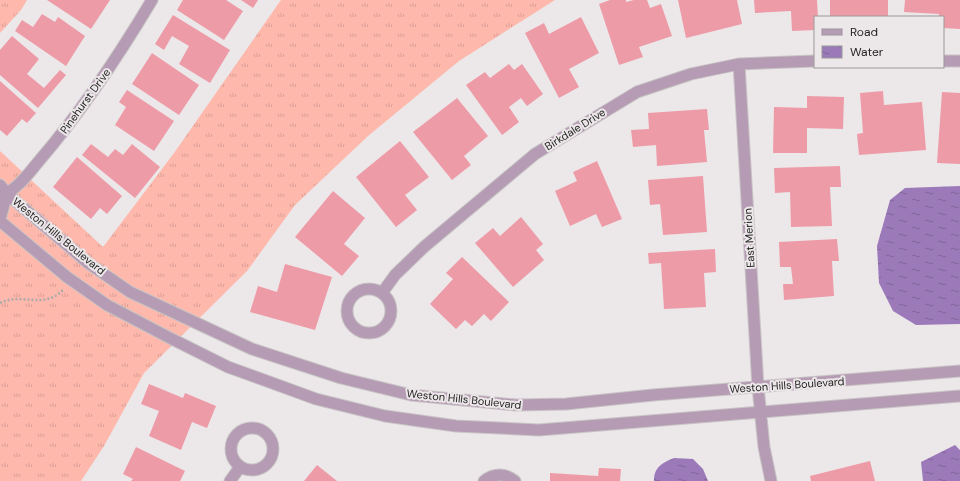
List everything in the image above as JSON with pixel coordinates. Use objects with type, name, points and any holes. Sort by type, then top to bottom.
[{"type":"street","name":"Pinehurst Drive","points":[[2,192],[21,182],[70,126],[126,45],[152,0]]},
{"type":"street","name":"Birkdale Drive","points":[[382,293],[395,275],[424,248],[534,154],[637,92],[691,74],[739,64],[814,61]]},
{"type":"street","points":[[944,61],[960,61]]},
{"type":"street","name":"East Merion","points":[[739,64],[758,387],[764,447],[771,481]]},
{"type":"street","points":[[2,192],[0,220],[73,281],[108,306],[228,367],[316,400],[385,416],[456,426],[539,430],[960,396]]},
{"type":"street","name":"Weston Hills Boulevard","points":[[2,192],[88,263],[130,292],[252,349],[341,378],[411,395],[516,405],[566,404],[653,395],[960,371]]},
{"type":"street","points":[[230,481],[240,466]]},
{"type":"street","points":[[484,481],[489,477],[498,475],[506,476],[515,481]]},
{"type":"path","points":[[0,303],[20,300],[48,300],[57,296],[73,281]]},
{"type":"green space","points":[[0,0],[27,0],[21,10],[0,33]]},
{"type":"green space","points":[[281,0],[555,0],[459,61],[368,136],[295,205],[247,271],[144,373],[104,446],[81,481],[0,481],[0,151],[103,247],[174,153]]},
{"type":"water","points":[[960,186],[960,324],[916,325],[893,311],[879,283],[877,246],[890,200],[905,188]]},
{"type":"water","points":[[955,445],[960,450],[960,481],[923,481],[921,462]]},
{"type":"water","points":[[674,458],[693,459],[703,469],[708,481],[654,481],[655,472],[657,469]]},
{"type":"building","points":[[47,0],[110,0],[91,29]]},
{"type":"building","points":[[183,0],[226,0],[243,11],[224,40],[177,10]]},
{"type":"building","points":[[241,0],[258,0],[253,8]]},
{"type":"building","points":[[610,0],[626,0],[626,2],[634,0],[647,0],[650,8],[661,4],[672,36],[639,47],[643,57],[619,65],[599,4]]},
{"type":"building","points":[[678,0],[737,0],[742,24],[686,38]]},
{"type":"building","points":[[754,0],[817,0],[818,16],[814,16],[814,30],[792,31],[791,11],[755,13]]},
{"type":"building","points":[[830,0],[888,0],[888,16],[830,16]]},
{"type":"building","points":[[905,0],[960,0],[960,29],[944,28],[944,16],[939,16],[939,14],[904,12]]},
{"type":"building","points":[[42,14],[55,22],[58,17],[85,36],[66,66],[15,31],[22,20],[33,27]]},
{"type":"building","points":[[173,15],[230,50],[210,83],[179,64],[189,46],[172,36],[164,50],[155,44]]},
{"type":"building","points":[[581,17],[599,53],[569,69],[579,87],[559,98],[525,33],[544,23],[549,34]]},
{"type":"building","points":[[12,36],[39,59],[27,74],[44,88],[60,70],[66,75],[38,108],[0,75],[0,50]]},
{"type":"building","points":[[152,53],[199,85],[179,115],[132,84]]},
{"type":"building","points":[[509,64],[514,70],[522,64],[543,94],[527,106],[521,98],[509,107],[519,122],[502,135],[466,85],[485,72],[490,78]]},
{"type":"building","points":[[0,81],[36,113],[27,123],[22,119],[7,136],[0,130]]},
{"type":"building","points":[[127,90],[174,121],[154,151],[115,125],[126,107],[119,102]]},
{"type":"building","points":[[883,91],[884,105],[922,102],[926,150],[859,155],[857,134],[863,133],[860,93]]},
{"type":"building","points":[[942,92],[960,93],[960,164],[937,163]]},
{"type":"building","points":[[807,96],[844,97],[843,129],[807,128],[807,153],[773,153],[774,107],[807,108]]},
{"type":"building","points":[[457,98],[488,136],[464,156],[471,165],[452,180],[413,132]]},
{"type":"building","points":[[707,109],[709,130],[704,130],[707,162],[657,166],[656,145],[633,147],[631,130],[649,129],[648,113]]},
{"type":"building","points":[[400,141],[429,177],[405,195],[417,210],[396,227],[356,177]]},
{"type":"building","points":[[91,144],[108,157],[115,149],[123,155],[132,144],[160,167],[135,198],[82,155]]},
{"type":"building","points":[[77,157],[122,196],[107,214],[100,208],[91,219],[53,187]]},
{"type":"building","points":[[597,161],[622,219],[602,227],[596,214],[570,226],[555,191],[577,181],[573,172]]},
{"type":"building","points":[[840,166],[841,187],[830,187],[832,226],[791,227],[790,192],[775,193],[774,168]]},
{"type":"building","points":[[703,176],[707,232],[663,235],[660,204],[650,205],[648,180]]},
{"type":"building","points":[[333,191],[365,218],[344,244],[359,256],[342,276],[295,237]]},
{"type":"building","points":[[521,217],[543,244],[536,250],[544,260],[513,287],[475,243],[493,228],[500,236]]},
{"type":"building","points":[[837,239],[839,261],[832,261],[834,296],[784,300],[783,284],[793,284],[791,267],[780,267],[779,242]]},
{"type":"building","points":[[715,249],[716,272],[704,273],[706,307],[664,309],[661,263],[649,264],[648,253]]},
{"type":"building","points":[[462,257],[509,302],[491,321],[484,314],[472,326],[465,320],[456,329],[430,304],[453,279],[446,273]]},
{"type":"building","points":[[285,264],[332,277],[315,330],[250,312],[258,286],[277,292]]},
{"type":"building","points":[[149,384],[183,398],[185,393],[216,406],[207,428],[192,422],[181,450],[149,436],[159,411],[141,404]]},
{"type":"building","points":[[136,447],[185,471],[180,481],[131,481],[133,479],[123,474]]},
{"type":"building","points":[[870,461],[875,481],[811,481],[810,476]]},
{"type":"building","points":[[317,465],[337,481],[304,481]]},
{"type":"building","points":[[599,468],[621,469],[620,481],[550,481],[550,473],[598,476]]}]
